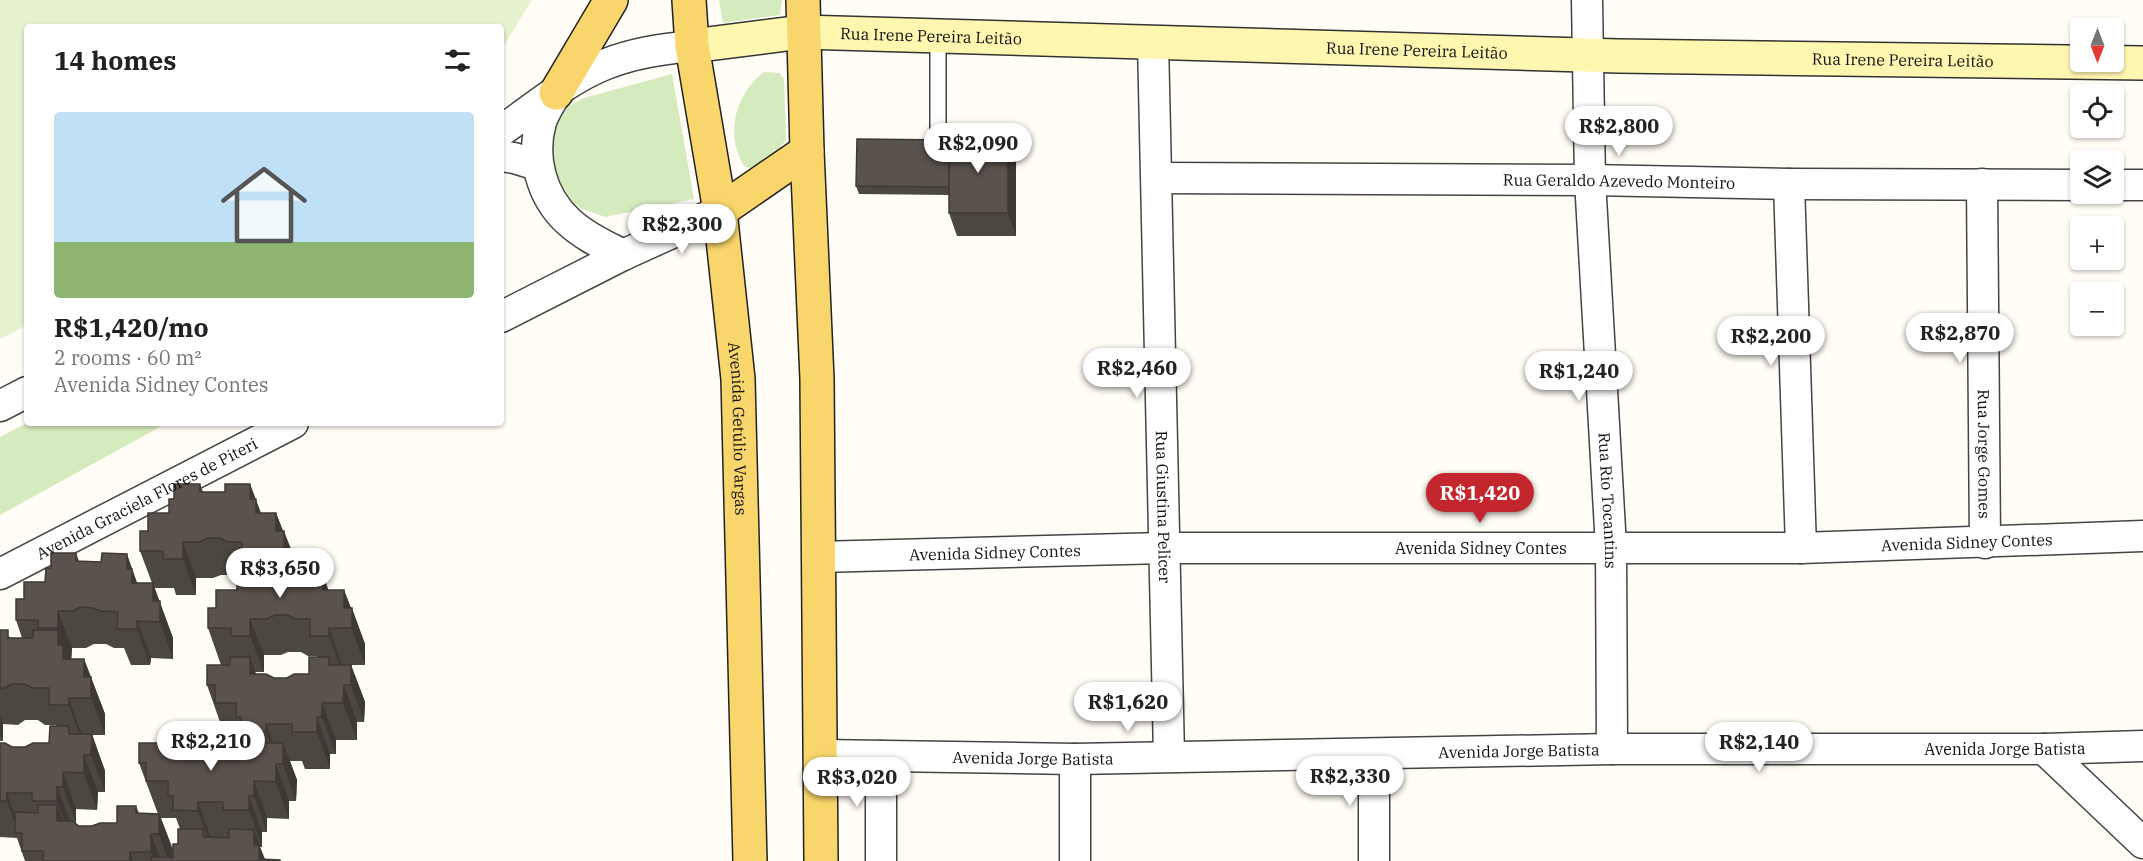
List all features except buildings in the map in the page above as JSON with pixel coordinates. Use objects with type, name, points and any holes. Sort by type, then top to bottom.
[{"type":"main road","points":[[556,93],[610,0]]},
{"type":"main road","name":"Avenida Getúlio Vargas","points":[[689,0],[692,46],[720,211],[738,379],[750,861]]},
{"type":"main road","points":[[802,16],[817,379],[821,861]]},
{"type":"main road","points":[[720,211],[807,151]]},
{"type":"street","name":"Rua Rio Tocantins","points":[[1587,0],[1590,180],[1611,547],[1612,749]]},
{"type":"street","name":"Rua Irene Pereira Leitão","points":[[692,46],[802,16],[938,36],[1587,55],[2143,63]]},
{"type":"street","name":"Rua Giustina Pelicer","points":[[1153,42],[1169,756]]},
{"type":"street","points":[[504,128],[556,93],[605,65],[656,49],[692,46]]},
{"type":"street","points":[[556,93],[542,121],[537,141],[537,165],[548,194],[566,220],[592,239],[623,255]]},
{"type":"street","points":[[504,156],[537,165]]},
{"type":"street","name":"Rua Geraldo Azevedo Monteiro","points":[[1157,178],[2070,185]]},
{"type":"street","points":[[1789,184],[1801,548]]},
{"type":"street","name":"Rua Jorge Gomes","points":[[1982,184],[1985,543]]},
{"type":"street","points":[[2124,185],[2143,185]]},
{"type":"street","points":[[504,315],[623,255],[720,211]]},
{"type":"street","points":[[0,406],[24,394]]},
{"type":"street","name":"Avenida Graciela Flores de Piteri","points":[[0,574],[286,426]]},
{"type":"street","name":"Avenida Sidney Contes","points":[[818,557],[1164,548],[1801,548],[2143,536]]},
{"type":"street","name":"Avenida Jorge Batista","points":[[821,755],[1075,759],[1612,749],[2044,749],[2143,746]]},
{"type":"street","points":[[2044,749],[2143,843]]},
{"type":"street","points":[[1374,754],[1374,861]]},
{"type":"street","points":[[881,756],[882,861]]},
{"type":"street","points":[[1075,759],[1075,861]]},
{"type":"lane","points":[[938,36],[938,139]]},
{"type":"green space","points":[[0,0],[532,0],[504,45],[504,24],[24,24],[24,327],[0,339]]},
{"type":"green space","points":[[719,0],[782,1],[780,15],[723,23]]},
{"type":"green space","points":[[764,72],[780,73],[784,79],[786,140],[763,166],[751,168],[744,166],[738,154],[734,128],[736,115],[746,91]]},
{"type":"green space","points":[[672,74],[694,199],[605,217],[580,208],[546,175],[551,115],[584,98]]},
{"type":"green space","points":[[24,425],[162,426],[0,515],[0,437]]}]
